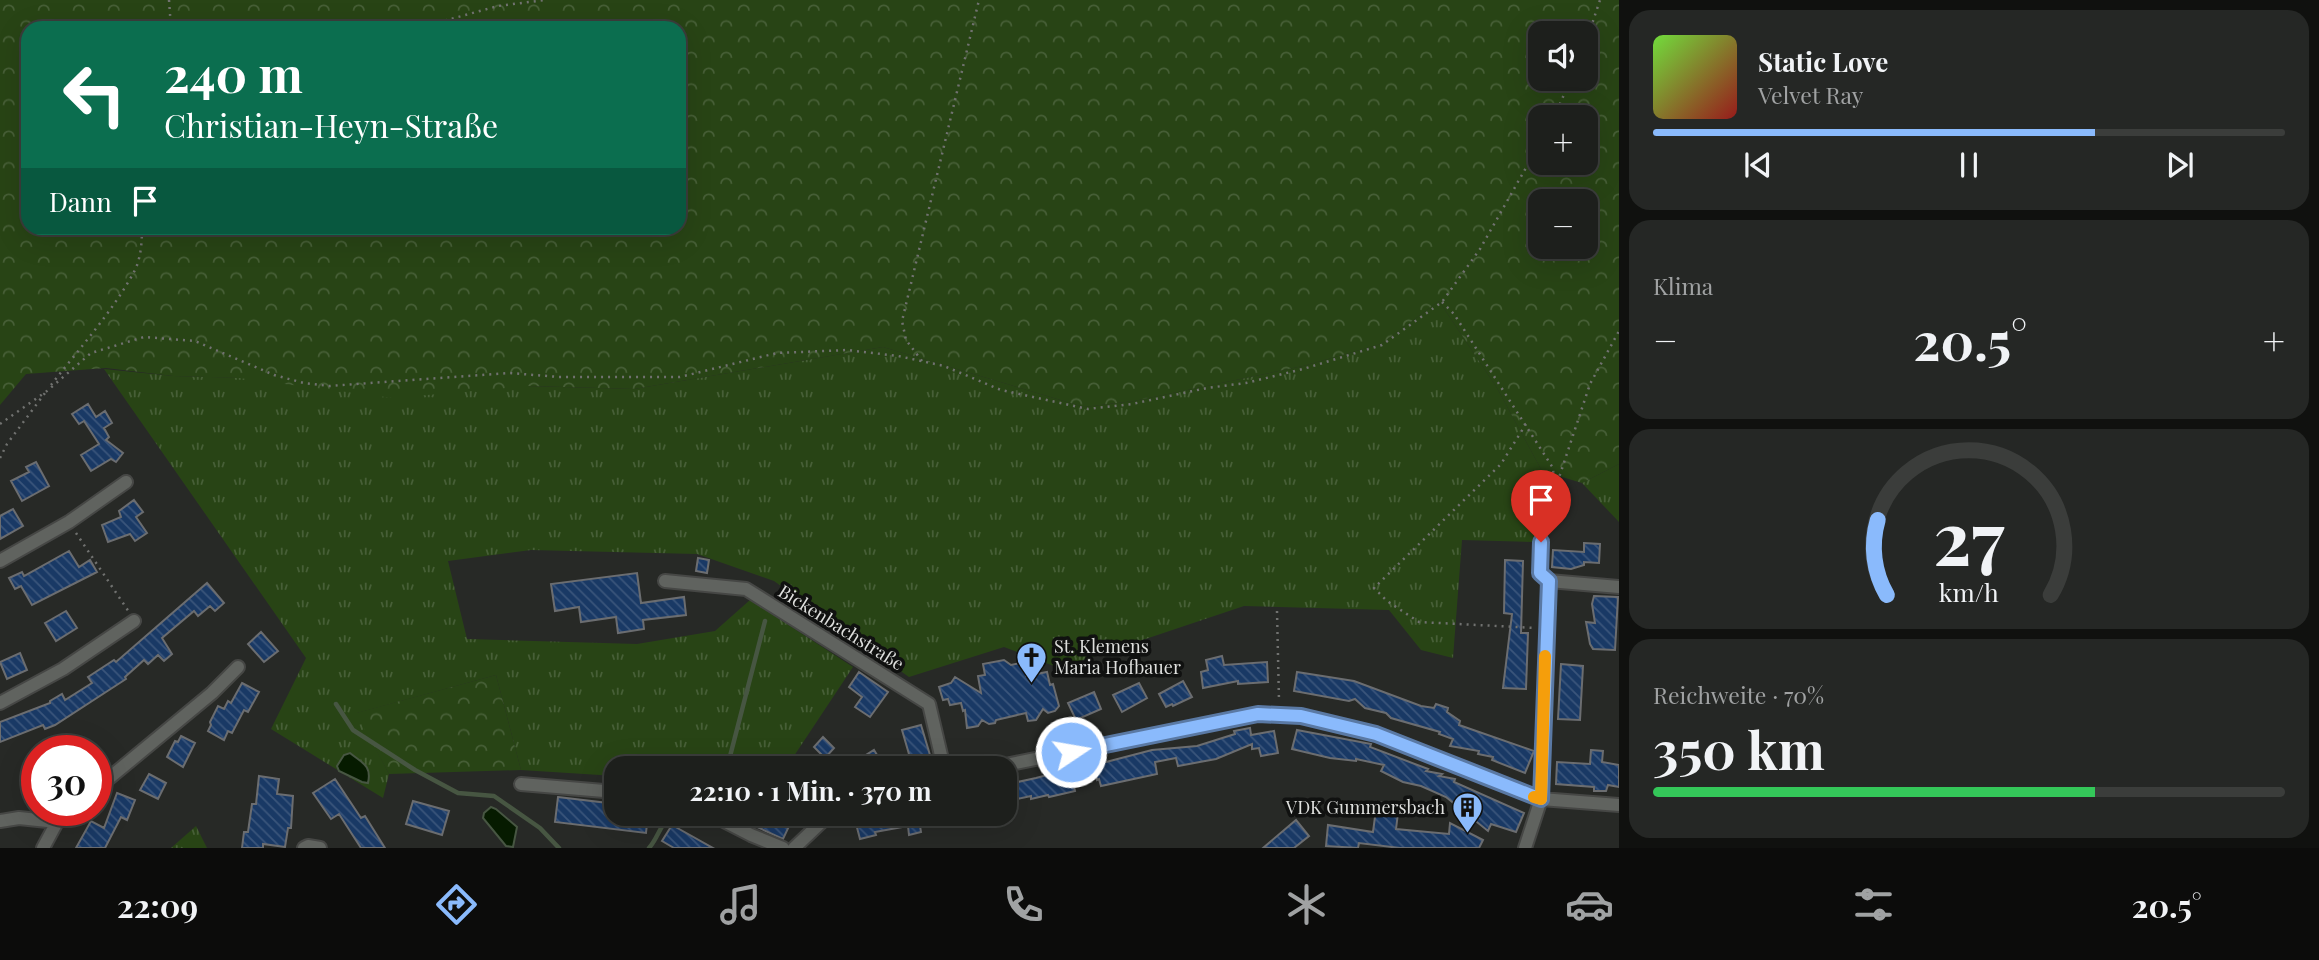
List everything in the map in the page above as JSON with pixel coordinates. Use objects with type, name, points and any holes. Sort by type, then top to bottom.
[{"type":"street","points":[[0,561],[69,522],[126,482]]},
{"type":"street","points":[[1541,542],[1540,573],[1549,581],[1619,587]]},
{"type":"street","name":"Bickenbachstraße","points":[[665,581],[746,589],[929,704],[941,756]]},
{"type":"street","points":[[1525,848],[1541,799],[1549,581]]},
{"type":"street","points":[[0,703],[63,669],[134,621]]},
{"type":"street","points":[[112,776],[212,693],[237,667]]},
{"type":"street","points":[[1017,763],[1258,714],[1301,716],[1376,734],[1541,799],[1619,805]]},
{"type":"street","points":[[521,784],[604,791]]},
{"type":"street","points":[[0,821],[21,818]]},
{"type":"street","points":[[43,848],[55,826]]},
{"type":"street","points":[[733,826],[783,848]]},
{"type":"street","points":[[794,848],[817,826]]},
{"type":"street","points":[[304,848],[320,848]]},
{"type":"path","points":[[169,0],[170,21]]},
{"type":"path","points":[[443,21],[498,6],[545,0]]},
{"type":"path","points":[[922,361],[906,340],[902,321],[979,0]]},
{"type":"path","points":[[1593,21],[1600,0]]},
{"type":"path","points":[[0,424],[47,391],[92,353],[144,337],[195,341],[274,375],[329,386],[510,373],[559,377],[680,376],[777,353],[847,350],[944,366],[1001,390],[1088,410],[1132,404],[1207,388],[1246,383],[1382,345],[1442,302],[1480,249],[1528,164]]},
{"type":"path","points":[[0,458],[136,268],[142,235]]},
{"type":"path","points":[[1442,302],[1454,314],[1553,468],[1555,489]]},
{"type":"path","points":[[1541,542],[1541,532],[1590,384],[1619,331]]},
{"type":"path","points":[[1526,424],[1501,464],[1374,588],[1387,601],[1419,622],[1546,629]]},
{"type":"path","points":[[69,522],[134,621]]},
{"type":"path","points":[[1277,611],[1280,715]]},
{"type":"green space","points":[[0,0],[1619,0],[1619,464],[1582,483],[1542,471],[1497,388],[1439,301],[1381,344],[1303,366],[1134,401],[1084,407],[883,347],[634,389],[529,386],[393,398],[239,378],[173,376],[106,368],[26,374],[0,405]]},
{"type":"green space","points":[[1439,301],[1497,388],[1542,471],[1534,542],[1462,540],[1453,658],[1421,650],[1389,610],[1244,606],[1059,668],[1004,647],[909,677],[774,581],[697,554],[531,550],[448,561],[467,639],[637,644],[715,631],[750,600],[853,667],[794,756],[604,756],[604,775],[521,770],[496,675],[357,713],[389,774],[383,798],[271,729],[306,658],[104,369],[173,376],[634,389],[883,347],[1084,407],[1134,401],[1303,366],[1381,344]]},
{"type":"green space","points":[[1619,464],[1619,522],[1582,483]]},
{"type":"green space","points":[[496,675],[521,770],[389,774],[356,713]]},
{"type":"green space","points":[[196,826],[207,848],[171,848]]},
{"type":"shaded area","points":[[350,753],[367,768],[368,783],[339,771],[337,766],[344,755]]},
{"type":"shaded area","points":[[491,807],[517,827],[513,847],[506,846],[483,818],[484,813]]},
{"type":"building","points":[[88,404],[96,417],[105,411],[112,423],[104,428],[109,437],[106,440],[123,453],[116,462],[111,459],[91,471],[81,455],[99,444],[84,421],[79,424],[72,414]]},
{"type":"building","points":[[36,462],[49,486],[22,501],[11,481],[29,472],[26,467]]},
{"type":"building","points":[[134,500],[143,512],[136,517],[147,533],[135,541],[130,534],[108,542],[102,525],[121,517],[119,511]]},
{"type":"building","points":[[13,509],[23,526],[0,539],[0,516]]},
{"type":"building","points":[[1584,543],[1600,544],[1599,563],[1584,562],[1584,565],[1571,569],[1552,567],[1553,550],[1584,552]]},
{"type":"building","points":[[69,551],[79,567],[90,560],[97,572],[32,605],[21,586],[15,589],[9,578],[22,572],[24,576]]},
{"type":"building","points":[[698,558],[709,560],[707,573],[696,571]]},
{"type":"building","points":[[1505,560],[1523,561],[1521,633],[1528,633],[1526,689],[1503,688],[1512,614],[1504,613]]},
{"type":"building","points":[[637,573],[641,603],[684,597],[686,615],[643,620],[644,629],[618,633],[616,617],[581,622],[579,607],[555,611],[551,584]]},
{"type":"building","points":[[207,583],[224,603],[215,611],[210,606],[198,616],[194,611],[162,638],[172,654],[164,661],[158,655],[148,664],[144,660],[125,677],[126,679],[55,725],[45,729],[43,725],[0,742],[0,722],[50,703],[62,694],[65,700],[92,683],[88,677],[114,660],[116,662]]},
{"type":"building","points":[[1594,596],[1618,597],[1615,650],[1593,649],[1590,644],[1586,622],[1595,623],[1592,604]]},
{"type":"building","points":[[66,611],[77,628],[56,641],[45,623]]},
{"type":"building","points":[[261,632],[278,651],[264,662],[248,644]]},
{"type":"building","points":[[20,653],[27,670],[7,679],[0,662]]},
{"type":"building","points":[[1222,656],[1224,665],[1267,662],[1268,682],[1238,684],[1238,681],[1203,688],[1201,672],[1208,670],[1206,660]]},
{"type":"building","points":[[1004,660],[1011,665],[1024,665],[1026,676],[1047,672],[1059,706],[1048,713],[1043,709],[1036,720],[1028,721],[1026,713],[989,724],[982,720],[978,726],[967,728],[965,710],[963,711],[961,703],[950,705],[948,699],[943,700],[939,687],[951,683],[955,677],[981,693],[978,676],[985,675],[983,664]]},
{"type":"building","points":[[1561,664],[1583,666],[1580,720],[1558,719]]},
{"type":"building","points":[[859,672],[888,692],[870,717],[855,707],[862,697],[849,687]]},
{"type":"building","points":[[1297,672],[1354,681],[1421,706],[1434,708],[1436,704],[1448,708],[1447,712],[1460,721],[1459,725],[1534,751],[1525,773],[1492,760],[1493,757],[1478,754],[1479,751],[1450,746],[1453,739],[1439,734],[1440,732],[1365,708],[1355,699],[1349,701],[1294,691]]},
{"type":"building","points":[[1183,681],[1192,697],[1166,707],[1159,694]]},
{"type":"building","points":[[242,683],[259,692],[248,712],[244,710],[232,733],[228,731],[224,740],[208,731],[210,722],[218,706],[224,709],[228,701],[231,703]]},
{"type":"building","points":[[1139,683],[1147,698],[1122,712],[1113,695]]},
{"type":"building","points":[[1094,692],[1101,709],[1076,720],[1068,703]]},
{"type":"building","points":[[921,725],[930,755],[910,756],[902,730]]},
{"type":"building","points":[[1250,728],[1251,735],[1274,731],[1278,753],[1261,756],[1259,748],[1252,749],[1252,744],[1216,759],[1178,766],[1176,758],[1155,762],[1157,774],[1101,786],[1096,776],[1073,781],[1075,791],[1049,797],[1031,799],[1031,796],[1017,799],[1017,782],[1051,774],[1050,771],[1061,768],[1062,774],[1088,767],[1087,762],[1105,759],[1106,762],[1152,750],[1197,746],[1235,734],[1234,731]]},
{"type":"building","points":[[1297,730],[1371,744],[1370,747],[1428,769],[1426,771],[1442,774],[1439,776],[1455,779],[1454,782],[1524,813],[1516,832],[1491,824],[1488,831],[1446,797],[1381,771],[1384,765],[1356,759],[1330,758],[1292,749]]},
{"type":"building","points":[[181,736],[195,743],[183,767],[167,757],[175,741],[178,742]]},
{"type":"building","points":[[823,737],[834,748],[827,756],[823,756],[814,747]]},
{"type":"building","points":[[874,750],[878,756],[864,756]]},
{"type":"building","points":[[1591,750],[1603,751],[1602,762],[1619,765],[1619,787],[1608,785],[1606,791],[1594,791],[1594,787],[1556,784],[1557,762],[1590,764]]},
{"type":"building","points":[[149,774],[166,783],[158,799],[140,790]]},
{"type":"building","points":[[259,776],[279,779],[277,794],[293,796],[291,828],[288,828],[285,847],[263,844],[263,848],[242,848],[244,832],[248,832],[252,804],[256,804]]},
{"type":"building","points":[[335,779],[361,818],[365,816],[385,848],[361,848],[339,814],[331,819],[313,793]]},
{"type":"building","points":[[117,793],[135,800],[127,820],[121,817],[105,848],[76,848],[88,826],[112,826],[112,806]]},
{"type":"building","points":[[558,797],[604,803],[604,826],[647,826],[646,833],[555,822]]},
{"type":"building","points":[[413,801],[449,811],[442,835],[406,824]]},
{"type":"building","points":[[1377,802],[1399,805],[1396,829],[1449,834],[1450,823],[1483,840],[1479,848],[1400,848],[1359,843],[1358,848],[1326,846],[1328,825],[1373,832]]},
{"type":"building","points":[[1296,820],[1309,836],[1294,848],[1263,848]]},
{"type":"building","points":[[674,826],[713,848],[674,848],[662,841]]},
{"type":"building","points":[[755,826],[789,826],[783,839]]},
{"type":"building","points":[[857,826],[908,826],[875,832],[876,835],[860,839]]},
{"type":"building","points":[[908,826],[920,826],[921,832],[909,835]]},
{"type":"waterway","points":[[730,756],[765,621]]},
{"type":"waterway","points":[[336,704],[353,730],[415,770],[458,793],[494,796],[540,828],[559,848]]},
{"type":"waterway","points":[[649,848],[662,826]]},
{"type":"slow traffic","points":[[1534,797],[1541,799],[1545,656]]},
{"type":"place","name":"St. Klemens Maria Hofbauer","points":[[1031,684]]},
{"type":"place","name":"VDK Gummersbach","points":[[1468,835]]},
{"type":"route","points":[[1071,752],[1258,714],[1301,716],[1376,734],[1541,799],[1549,581],[1540,573],[1541,542]]}]
